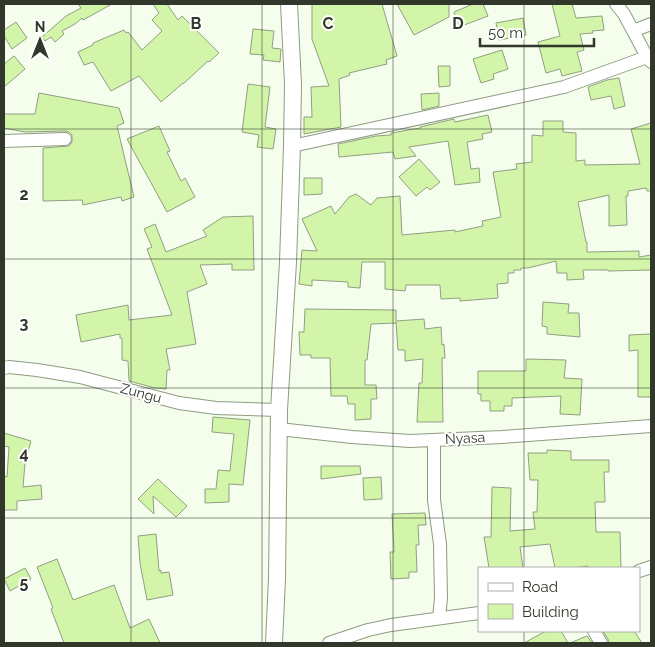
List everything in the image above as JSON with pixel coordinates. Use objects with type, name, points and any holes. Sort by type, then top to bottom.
[{"type":"street","points":[[274,643],[277,579],[279,410],[288,262],[292,146],[293,84],[289,4]]},
{"type":"street","points":[[292,146],[564,88],[649,60],[624,14],[616,4]]},
{"type":"street","points":[[633,31],[651,24]]},
{"type":"street","points":[[4,141],[65,139]]},
{"type":"street","name":"Zungu","points":[[4,368],[37,370],[80,377],[179,403],[216,408],[279,410]]},
{"type":"street","name":"Nyasa","points":[[280,429],[352,437],[434,440],[651,426]]},
{"type":"street","points":[[434,440],[434,500],[440,544],[441,598],[439,618]]},
{"type":"street","points":[[329,643],[368,630],[391,625],[478,613]]},
{"type":"street","points":[[595,632],[601,643]]},
{"type":"building","points":[[78,4],[112,4],[83,20],[82,18],[62,31],[64,34],[55,42],[51,37],[45,41],[42,37],[66,16],[81,8]]},
{"type":"building","points":[[153,4],[167,4],[178,20],[182,16],[219,53],[161,102],[139,76],[111,91],[93,62],[84,65],[78,52],[93,45],[93,43],[124,30],[126,33],[128,32],[142,50],[162,31],[152,20],[159,13]]},
{"type":"building","points":[[312,4],[382,4],[397,56],[386,60],[387,64],[349,73],[350,75],[339,79],[341,127],[304,134],[304,117],[312,117],[311,87],[329,86],[312,39]]},
{"type":"building","points":[[397,4],[449,4],[449,17],[414,35]]},
{"type":"building","points":[[473,4],[483,4],[488,16],[459,27],[454,12]]},
{"type":"building","points":[[552,4],[572,4],[576,18],[602,16],[604,30],[580,34],[584,50],[577,52],[582,71],[562,76],[560,69],[546,73],[538,42],[560,36]]},
{"type":"building","points":[[523,18],[526,35],[499,40],[496,23]]},
{"type":"building","points":[[16,22],[27,38],[12,49],[4,36],[4,30]]},
{"type":"building","points":[[253,29],[274,31],[272,48],[281,49],[280,62],[263,60],[264,55],[250,54]]},
{"type":"building","points":[[502,50],[508,69],[493,74],[494,79],[481,83],[473,59]]},
{"type":"building","points":[[14,56],[25,69],[4,87],[4,64]]},
{"type":"building","points":[[438,66],[450,66],[450,86],[439,87]]},
{"type":"building","points":[[619,78],[625,106],[614,109],[611,96],[591,100],[588,87]]},
{"type":"building","points":[[248,84],[270,87],[265,127],[276,129],[273,149],[257,147],[259,135],[242,132]]},
{"type":"building","points":[[39,93],[119,108],[124,123],[117,126],[134,197],[122,201],[121,197],[83,205],[82,200],[43,201],[43,148],[69,146],[72,142],[72,135],[65,131],[25,132],[4,128],[4,114],[35,114]]},
{"type":"building","points":[[439,93],[439,106],[422,110],[421,94]]},
{"type":"building","points":[[488,115],[492,132],[482,134],[483,139],[467,142],[471,169],[479,168],[480,182],[455,185],[448,141],[409,147],[416,156],[395,159],[393,152],[339,157],[338,144],[376,136],[391,135],[391,133],[454,119],[455,122]]},
{"type":"building","points":[[543,121],[563,121],[563,132],[576,133],[576,161],[585,160],[585,165],[640,164],[631,129],[651,123],[651,191],[647,191],[646,188],[628,191],[628,196],[626,196],[627,225],[609,226],[609,195],[578,202],[587,242],[587,252],[639,251],[639,257],[651,255],[651,270],[583,270],[584,279],[567,280],[567,273],[557,273],[556,261],[521,268],[521,270],[514,270],[514,273],[508,273],[508,283],[497,284],[498,298],[460,301],[460,298],[441,299],[440,285],[406,285],[405,291],[385,289],[385,262],[362,262],[360,288],[348,287],[348,282],[312,280],[312,286],[299,284],[302,250],[317,251],[302,219],[331,206],[335,214],[349,197],[356,194],[371,205],[377,198],[400,196],[402,235],[455,230],[455,232],[483,226],[482,221],[501,217],[493,172],[517,169],[516,164],[532,162],[532,135],[543,136]]},
{"type":"building","points":[[159,126],[170,151],[167,152],[181,181],[185,178],[195,197],[167,212],[127,139]]},
{"type":"building","points":[[419,159],[440,182],[430,190],[427,187],[416,196],[399,177]]},
{"type":"building","points":[[304,178],[322,178],[322,194],[304,195]]},
{"type":"building","points":[[253,216],[254,270],[232,270],[232,264],[200,265],[207,284],[187,292],[196,344],[166,349],[170,370],[167,370],[166,389],[129,381],[128,361],[122,360],[122,338],[120,338],[120,334],[81,342],[76,315],[128,305],[129,320],[172,315],[147,249],[152,247],[144,229],[155,224],[166,252],[207,236],[203,230],[223,217]]},
{"type":"building","points":[[543,302],[569,304],[568,313],[579,313],[580,337],[547,334],[547,327],[542,326]]},
{"type":"building","points":[[305,309],[396,310],[396,321],[424,319],[425,329],[441,327],[445,358],[442,358],[443,422],[417,422],[419,383],[422,383],[423,359],[405,361],[405,350],[398,350],[396,322],[371,324],[367,360],[365,360],[365,385],[376,385],[377,399],[371,399],[371,419],[355,420],[355,404],[348,404],[347,396],[331,396],[330,358],[311,358],[311,355],[300,355],[299,332],[304,332]]},
{"type":"building","points":[[651,334],[651,397],[638,397],[638,350],[629,351],[629,335]]},
{"type":"building","points":[[526,359],[566,360],[564,378],[582,379],[580,415],[560,414],[561,396],[512,398],[512,406],[504,406],[504,411],[490,411],[490,401],[481,401],[481,394],[478,394],[478,371],[526,371]]},
{"type":"building","points":[[213,417],[250,420],[243,485],[229,484],[229,502],[205,503],[205,489],[216,489],[218,470],[230,471],[234,434],[212,432]]},
{"type":"building","points":[[4,433],[31,441],[25,463],[23,487],[41,485],[42,499],[17,501],[17,510],[4,510],[4,476],[7,477],[9,447],[4,446]]},
{"type":"building","points":[[547,450],[571,451],[571,460],[609,460],[609,472],[604,472],[605,502],[595,502],[596,532],[620,532],[621,567],[555,567],[550,544],[520,547],[523,567],[489,567],[484,537],[491,537],[492,487],[511,488],[510,531],[535,529],[533,512],[537,512],[538,480],[530,480],[528,453],[547,453]]},
{"type":"building","points":[[321,466],[360,466],[361,474],[321,479]]},
{"type":"building","points":[[381,477],[382,499],[364,500],[363,478]]},
{"type":"building","points":[[158,479],[187,506],[176,517],[153,496],[154,514],[138,499]]},
{"type":"building","points":[[425,513],[426,525],[418,525],[419,545],[416,545],[417,572],[409,572],[409,578],[391,579],[390,552],[394,552],[392,514]]},
{"type":"building","points":[[156,534],[159,571],[161,570],[161,573],[169,572],[173,595],[147,600],[140,563],[138,536]]},
{"type":"building","points":[[57,559],[73,600],[114,585],[130,628],[149,619],[160,643],[64,643],[37,567]]},
{"type":"building","points":[[25,568],[31,579],[10,591],[4,579]]},
{"type":"building","points":[[544,632],[562,632],[568,643],[524,643]]},
{"type":"building","points":[[604,632],[635,632],[642,643],[609,643]]},
{"type":"building","points":[[587,636],[592,643],[570,643]]}]
